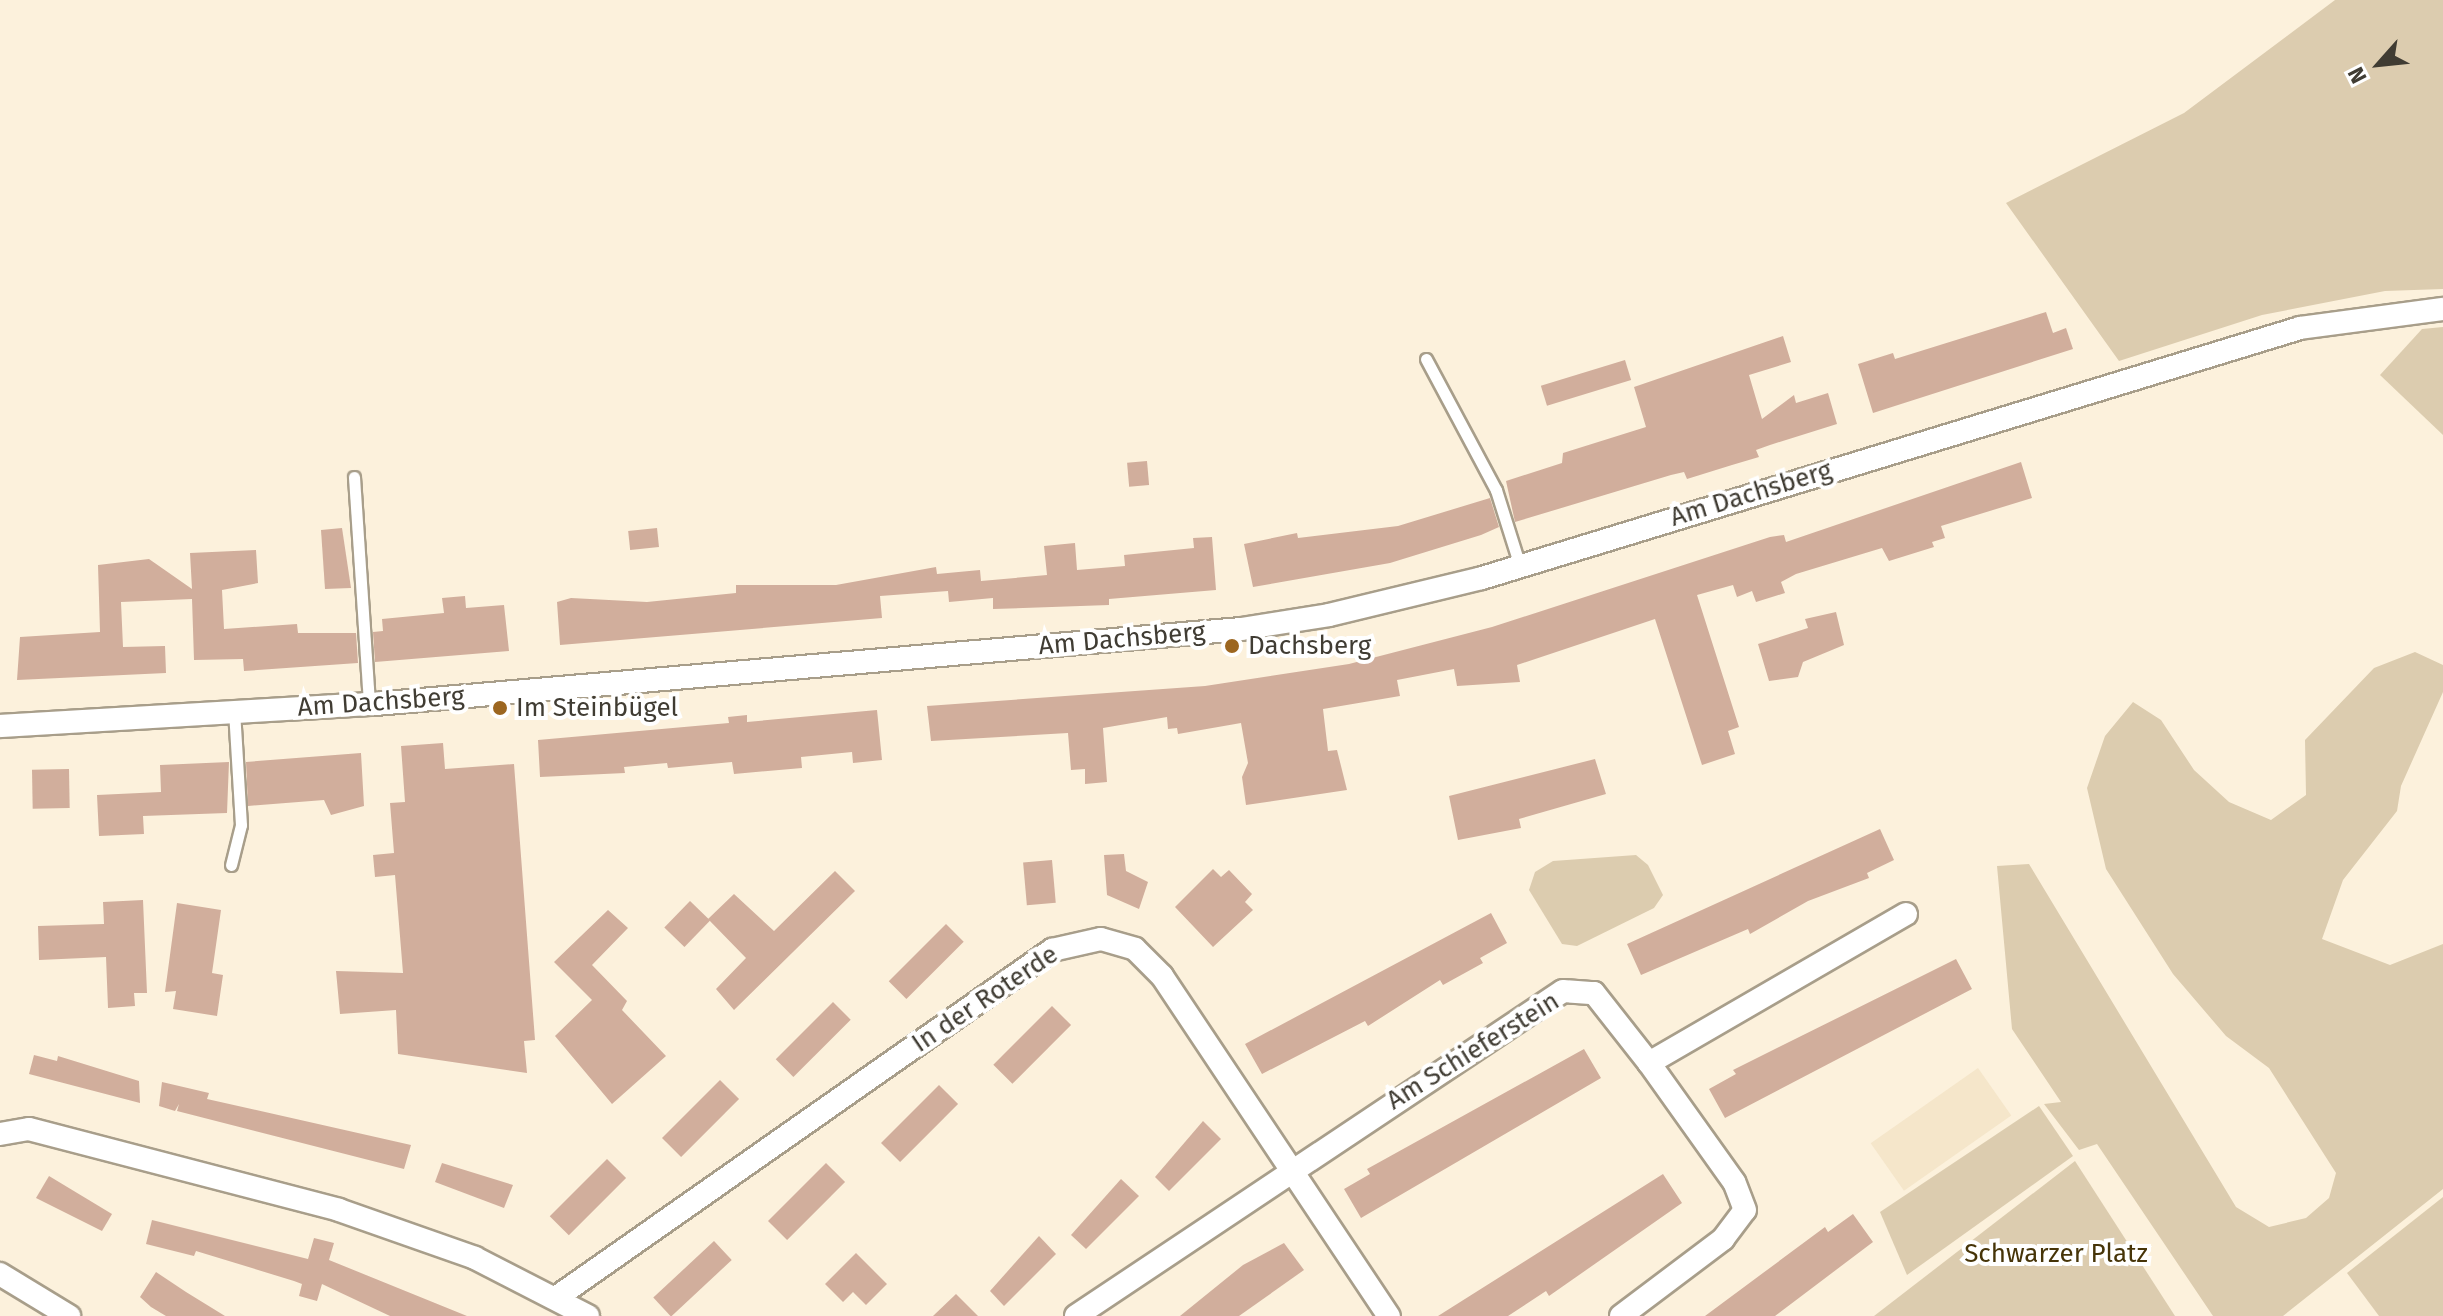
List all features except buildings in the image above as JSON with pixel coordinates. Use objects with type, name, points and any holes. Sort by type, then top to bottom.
[{"type":"street","name":"Am Dachsberg","points":[[0,726],[369,703],[1241,629],[1418,596],[2300,328],[2443,309]]},
{"type":"street","points":[[1649,1063],[1906,914]]},
{"type":"street","name":"In der Roterde","points":[[557,1297],[1052,950],[1076,941],[1119,941],[1150,963],[1389,1316]]},
{"type":"street","name":"Am Schieferstein","points":[[1076,1316],[1289,1168],[1563,991],[1594,993],[1649,1063],[1734,1182],[1745,1210],[1723,1239],[1621,1316]]},
{"type":"street","points":[[0,1134],[29,1129],[339,1210],[475,1258],[557,1297],[588,1316]]},
{"type":"street","points":[[0,1274],[69,1316]]},
{"type":"lane","points":[[1426,359],[1496,490],[1520,566]]},
{"type":"lane","points":[[354,477],[369,703]]},
{"type":"lane","points":[[231,865],[241,825],[234,712]]},
{"type":"shaded area","points":[[1978,1068],[2011,1116],[1904,1191],[1871,1143]]},
{"type":"green space","points":[[2335,0],[2443,0],[2443,289],[2385,291],[2262,315],[2119,361],[2006,203],[2184,113]]},
{"type":"green space","points":[[2443,327],[2443,435],[2380,375],[2422,329]]},
{"type":"green space","points":[[2415,652],[2443,665],[2443,692],[2401,786],[2397,811],[2343,880],[2322,939],[2390,965],[2443,944],[2443,1189],[2283,1316],[2213,1316],[2097,1144],[2079,1150],[2044,1104],[2061,1102],[2012,1029],[1997,866],[2029,864],[2236,1207],[2269,1227],[2306,1218],[2329,1198],[2336,1173],[2269,1068],[2226,1036],[2173,974],[2106,869],[2087,788],[2105,736],[2133,702],[2161,720],[2194,770],[2229,802],[2271,820],[2306,795],[2305,740],[2374,668]]},
{"type":"green space","points":[[1636,855],[1648,865],[1663,895],[1654,908],[1577,946],[1562,944],[1529,890],[1535,872],[1553,861]]},
{"type":"green space","points":[[2039,1106],[2073,1156],[1907,1275],[1880,1212]]},
{"type":"green space","name":"Schwarzer Platz","points":[[2075,1161],[2175,1316],[1874,1316]]},
{"type":"green space","points":[[2443,1197],[2443,1316],[2379,1316],[2347,1273]]},
{"type":"place","name":"Dachsberg","points":[[1232,646]]},
{"type":"place","name":"Im Steinbügel","points":[[500,708]]}]
